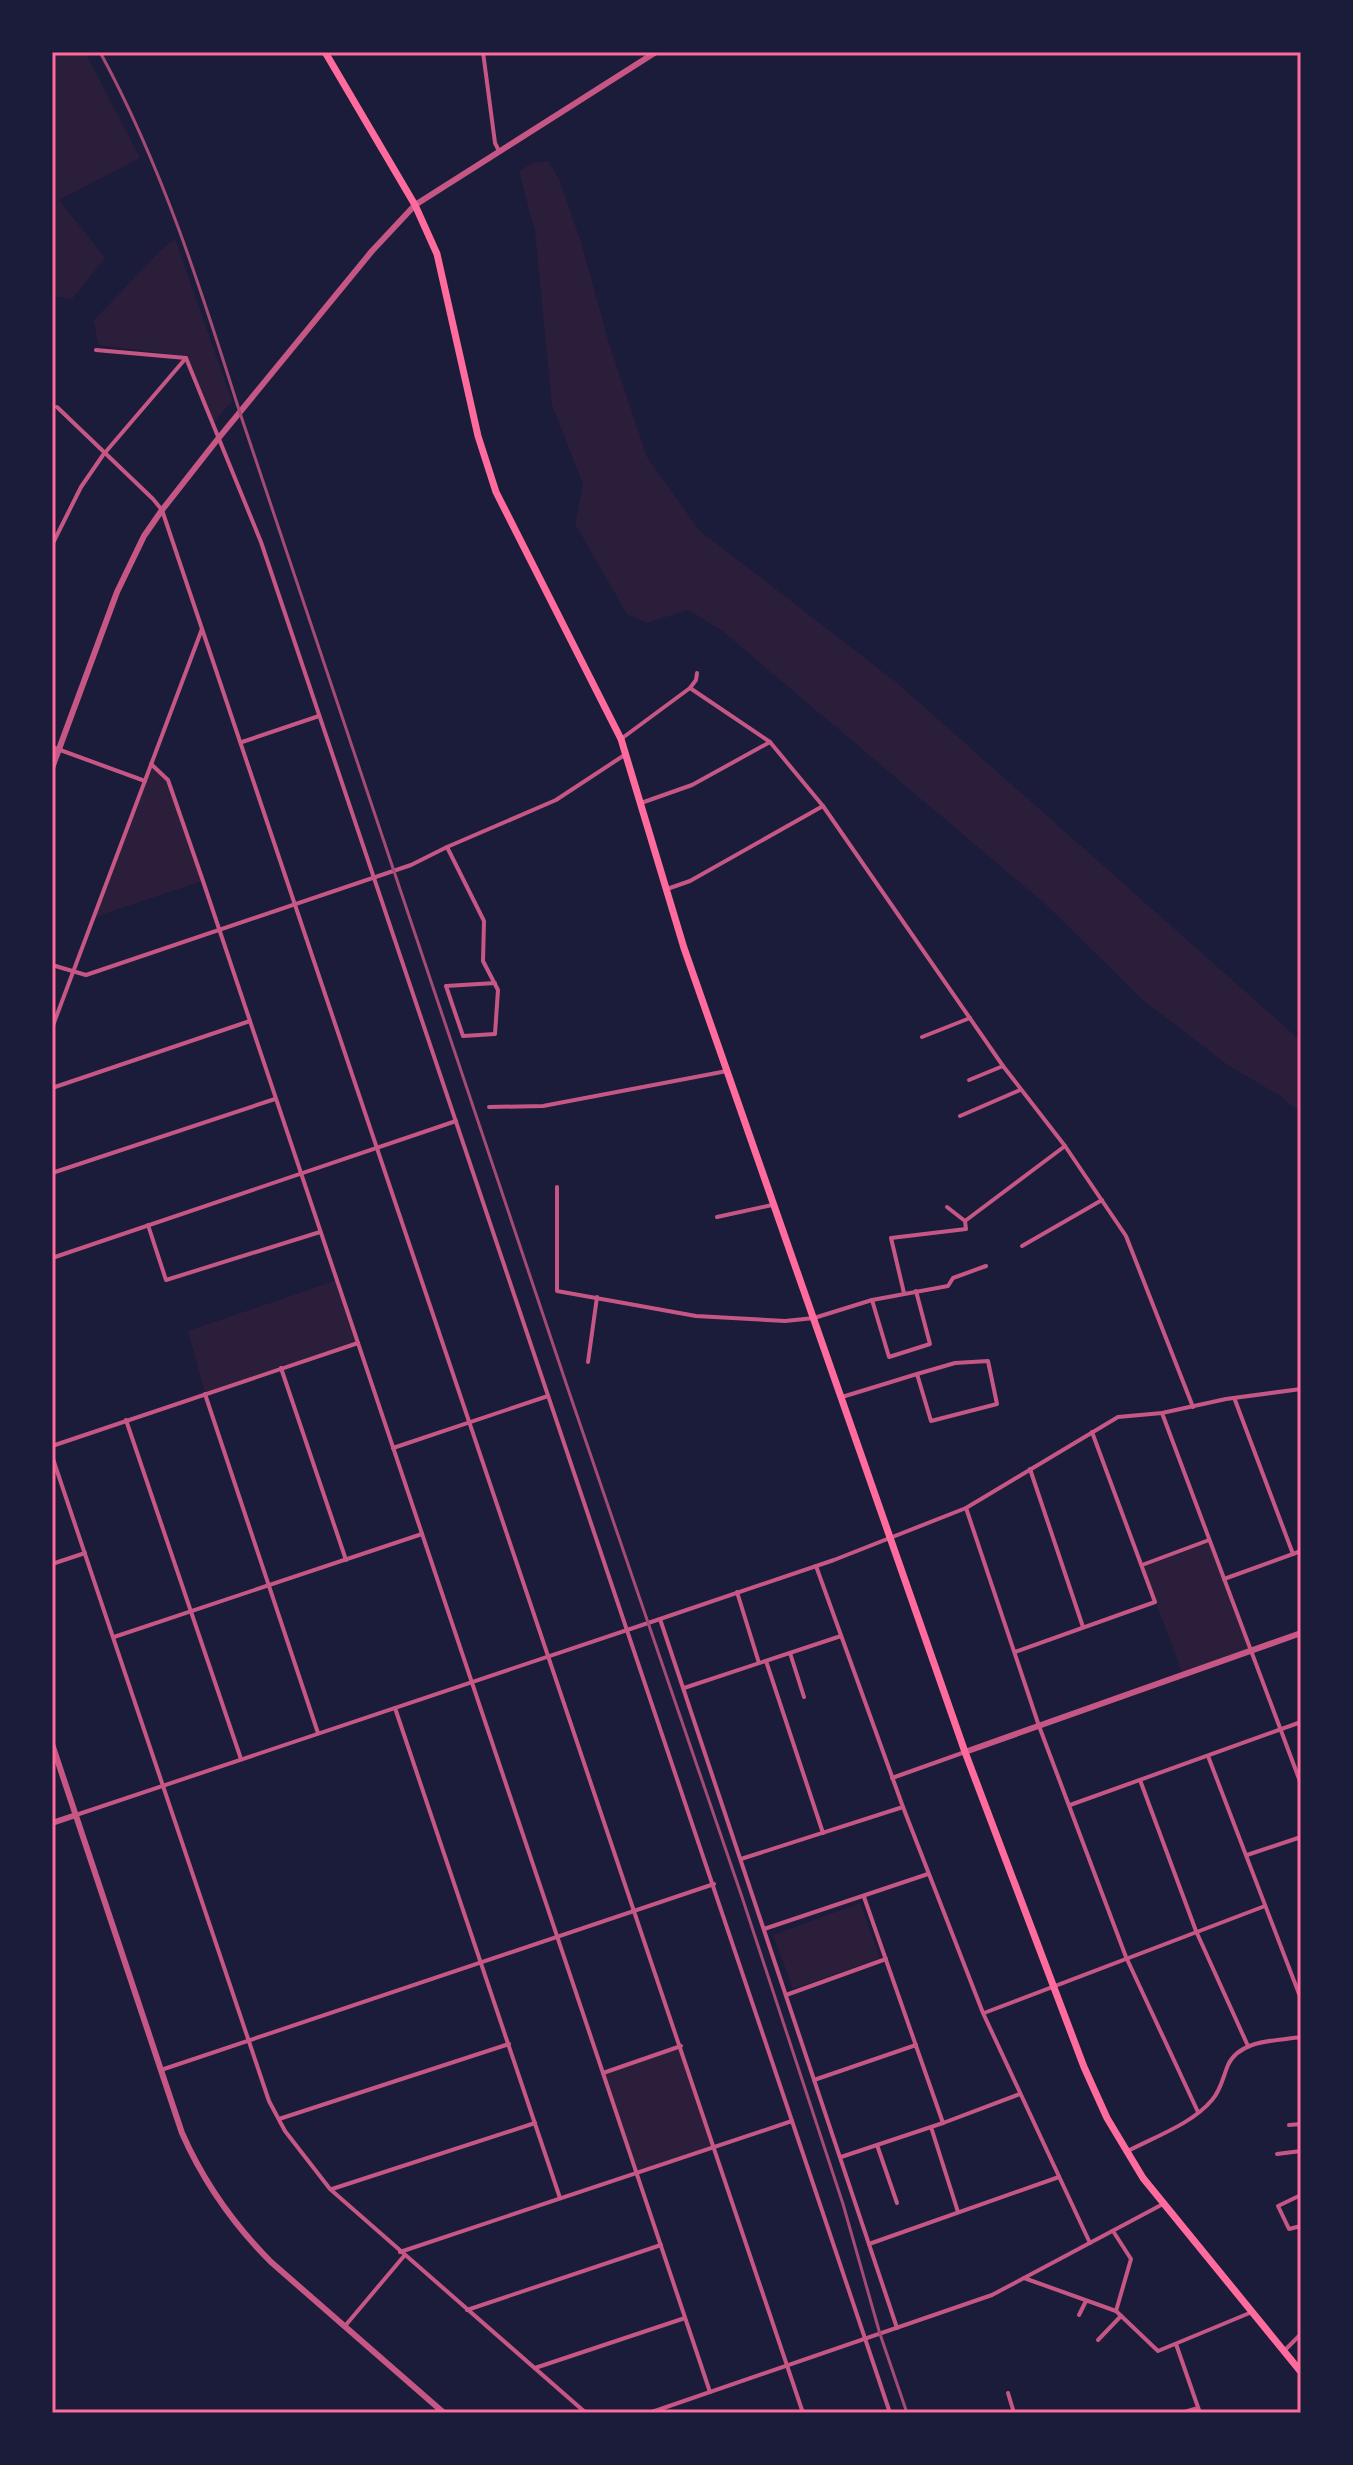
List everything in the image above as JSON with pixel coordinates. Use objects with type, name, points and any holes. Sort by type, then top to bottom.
[{"type":"highway","points":[[325,52],[415,205],[437,254],[478,436],[496,492],[621,739],[666,890],[727,1071],[965,1752],[1084,2067],[1126,2152],[1163,2204],[1301,2372]]},
{"type":"street","points":[[483,52],[495,143],[499,151]]},
{"type":"street","points":[[52,768],[55,748],[131,560],[162,510],[372,251],[415,205],[656,52]]},
{"type":"street","points":[[96,350],[186,358]]},
{"type":"street","points":[[186,358],[261,542],[890,2413]]},
{"type":"street","points":[[52,545],[81,487],[106,452],[186,358]]},
{"type":"street","points":[[57,407],[162,510],[803,2413]]},
{"type":"street","points":[[52,1028],[203,627]]},
{"type":"street","points":[[621,739],[690,688],[697,673]]},
{"type":"street","points":[[690,688],[770,742],[823,806],[1020,1090],[1065,1146],[1126,1236],[1193,1407]]},
{"type":"street","points":[[242,742],[319,716]]},
{"type":"street","points":[[641,803],[692,785],[770,742]]},
{"type":"street","points":[[55,748],[145,781]]},
{"type":"street","points":[[52,965],[86,975],[425,860],[447,847],[556,800],[626,754]]},
{"type":"street","points":[[151,764],[168,780],[710,2392]]},
{"type":"street","points":[[666,890],[690,881],[823,806]]},
{"type":"street","points":[[447,847],[484,921],[483,961],[495,983],[498,990],[495,1034],[463,1036],[446,986],[495,983]]},
{"type":"street","points":[[922,1037],[970,1018]]},
{"type":"street","points":[[52,1088],[250,1021]]},
{"type":"street","points":[[969,1080],[1003,1066]]},
{"type":"street","points":[[489,1107],[543,1106],[727,1071]]},
{"type":"street","points":[[960,1116],[1020,1090]]},
{"type":"street","points":[[52,1173],[275,1099]]},
{"type":"street","points":[[52,1258],[456,1121]]},
{"type":"street","points":[[965,1221],[1065,1146]]},
{"type":"street","points":[[557,1187],[557,1291],[696,1316],[785,1321],[814,1318],[872,1300],[948,1286],[953,1278],[986,1266]]},
{"type":"street","points":[[1022,1246],[1102,1200]]},
{"type":"street","points":[[717,1217],[774,1204]]},
{"type":"street","points":[[904,1293],[891,1238],[966,1229],[965,1221],[947,1207]]},
{"type":"street","points":[[148,1225],[166,1280],[320,1232]]},
{"type":"street","points":[[872,1300],[889,1357],[930,1344],[916,1291]]},
{"type":"street","points":[[588,1362],[597,1297]]},
{"type":"street","points":[[52,1446],[358,1343]]},
{"type":"street","points":[[842,1397],[917,1374],[955,1363],[988,1361],[997,1404],[931,1421],[917,1374]]},
{"type":"street","points":[[281,1368],[346,1560]]},
{"type":"street","points":[[52,1823],[816,1566],[891,1535],[909,1532],[966,1508],[1118,1417],[1162,1413],[1226,1399],[1301,1389]]},
{"type":"street","points":[[205,1394],[318,1733]]},
{"type":"street","points":[[393,1448],[548,1396]]},
{"type":"street","points":[[1235,1400],[1293,1554]]},
{"type":"street","points":[[1162,1413],[1301,1784]]},
{"type":"street","points":[[126,1420],[241,1759]]},
{"type":"street","points":[[1014,1652],[1155,1602],[1092,1432]]},
{"type":"street","points":[[52,1456],[269,2101],[279,2119],[330,2189],[586,2413]]},
{"type":"street","points":[[1030,1469],[1083,1627]]},
{"type":"street","points":[[966,1508],[1039,1726],[1126,1957],[1198,2112]]},
{"type":"street","points":[[114,1637],[422,1534]]},
{"type":"street","points":[[1142,1565],[1209,1540]]},
{"type":"street","points":[[1224,1579],[1301,1551]]},
{"type":"street","points":[[52,1564],[85,1553]]},
{"type":"street","points":[[816,1566],[892,1778],[983,2013],[1090,2243]]},
{"type":"street","points":[[737,1592],[759,1663]]},
{"type":"street","points":[[660,1619],[897,2328]]},
{"type":"street","points":[[892,1778],[1301,1633]]},
{"type":"street","points":[[683,1688],[841,1636]]},
{"type":"street","points":[[790,1653],[804,1697]]},
{"type":"street","points":[[766,1661],[823,1833]]},
{"type":"street","points":[[395,1707],[560,2198]]},
{"type":"street","points":[[1069,1805],[1301,1722]]},
{"type":"street","points":[[52,1744],[161,2070],[188,2146],[206,2182],[223,2209],[271,2262],[444,2413]]},
{"type":"street","points":[[1208,1756],[1301,1999]]},
{"type":"street","points":[[1140,1780],[1196,1931],[1248,2046]]},
{"type":"street","points":[[741,1860],[903,1807]]},
{"type":"street","points":[[1246,1856],[1301,1837]]},
{"type":"street","points":[[764,1929],[928,1874]]},
{"type":"street","points":[[161,2070],[714,1884]]},
{"type":"street","points":[[864,1897],[943,2123]]},
{"type":"street","points":[[983,2013],[1265,1906]]},
{"type":"street","points":[[786,1995],[886,1959]]},
{"type":"street","points":[[1126,2152],[1198,2112],[1212,2100],[1229,2062],[1248,2046],[1301,2037]]},
{"type":"street","points":[[279,2119],[509,2044]]},
{"type":"street","points":[[814,2080],[916,2045]]},
{"type":"street","points":[[603,2073],[681,2046]]},
{"type":"street","points":[[840,2157],[1020,2094]]},
{"type":"street","points":[[345,2326],[402,2254],[792,2121]]},
{"type":"street","points":[[330,2189],[535,2123]]},
{"type":"street","points":[[1289,2125],[1301,2124]]},
{"type":"street","points":[[931,2127],[958,2212]]},
{"type":"street","points":[[877,2145],[897,2203]]},
{"type":"street","points":[[1277,2154],[1301,2151]]},
{"type":"street","points":[[869,2244],[1059,2177]]},
{"type":"street","points":[[1301,2195],[1278,2206],[1289,2229],[1301,2226]]},
{"type":"street","points":[[649,2413],[967,2305],[1163,2204]]},
{"type":"street","points":[[1113,2231],[1131,2259],[1116,2311]]},
{"type":"street","points":[[467,2310],[661,2245]]},
{"type":"street","points":[[1024,2278],[1116,2311],[1158,2351],[1252,2312]]},
{"type":"street","points":[[1079,2315],[1086,2301]]},
{"type":"street","points":[[1098,2340],[1121,2316]]},
{"type":"street","points":[[534,2368],[685,2318]]},
{"type":"street","points":[[1284,2351],[1301,2334]]},
{"type":"street","points":[[1176,2344],[1200,2410],[1181,2413]]},
{"type":"street","points":[[1008,2393],[1014,2413]]},
{"type":"shaded area","points":[[52,52],[85,52],[140,158],[59,200],[105,258],[72,299],[52,296]]},
{"type":"shaded area","points":[[548,161],[559,179],[581,242],[608,340],[647,457],[699,530],[896,682],[1301,1041],[1301,1113],[1279,1095],[1229,1066],[1144,1001],[1043,902],[721,630],[689,610],[646,623],[627,614],[575,524],[583,484],[552,405],[535,232],[519,171],[532,163]]},
{"type":"shaded area","points":[[175,239],[232,401],[213,423],[187,356],[99,345],[93,321]]},
{"type":"shaded area","points":[[151,764],[168,780],[203,881],[92,918]]},
{"type":"shaded area","points":[[337,1280],[358,1343],[205,1394],[188,1331]]},
{"type":"shaded area","points":[[1209,1540],[1251,1650],[1183,1675],[1142,1565]]},
{"type":"shaded area","points":[[860,1903],[880,1958],[793,1989],[773,1935]]},
{"type":"shaded area","points":[[681,2046],[715,2147],[637,2172],[603,2073]]},
{"type":"railway","points":[[100,52],[143,139],[195,274],[568,1389],[742,1897],[843,2204],[880,2334],[907,2413]]}]
